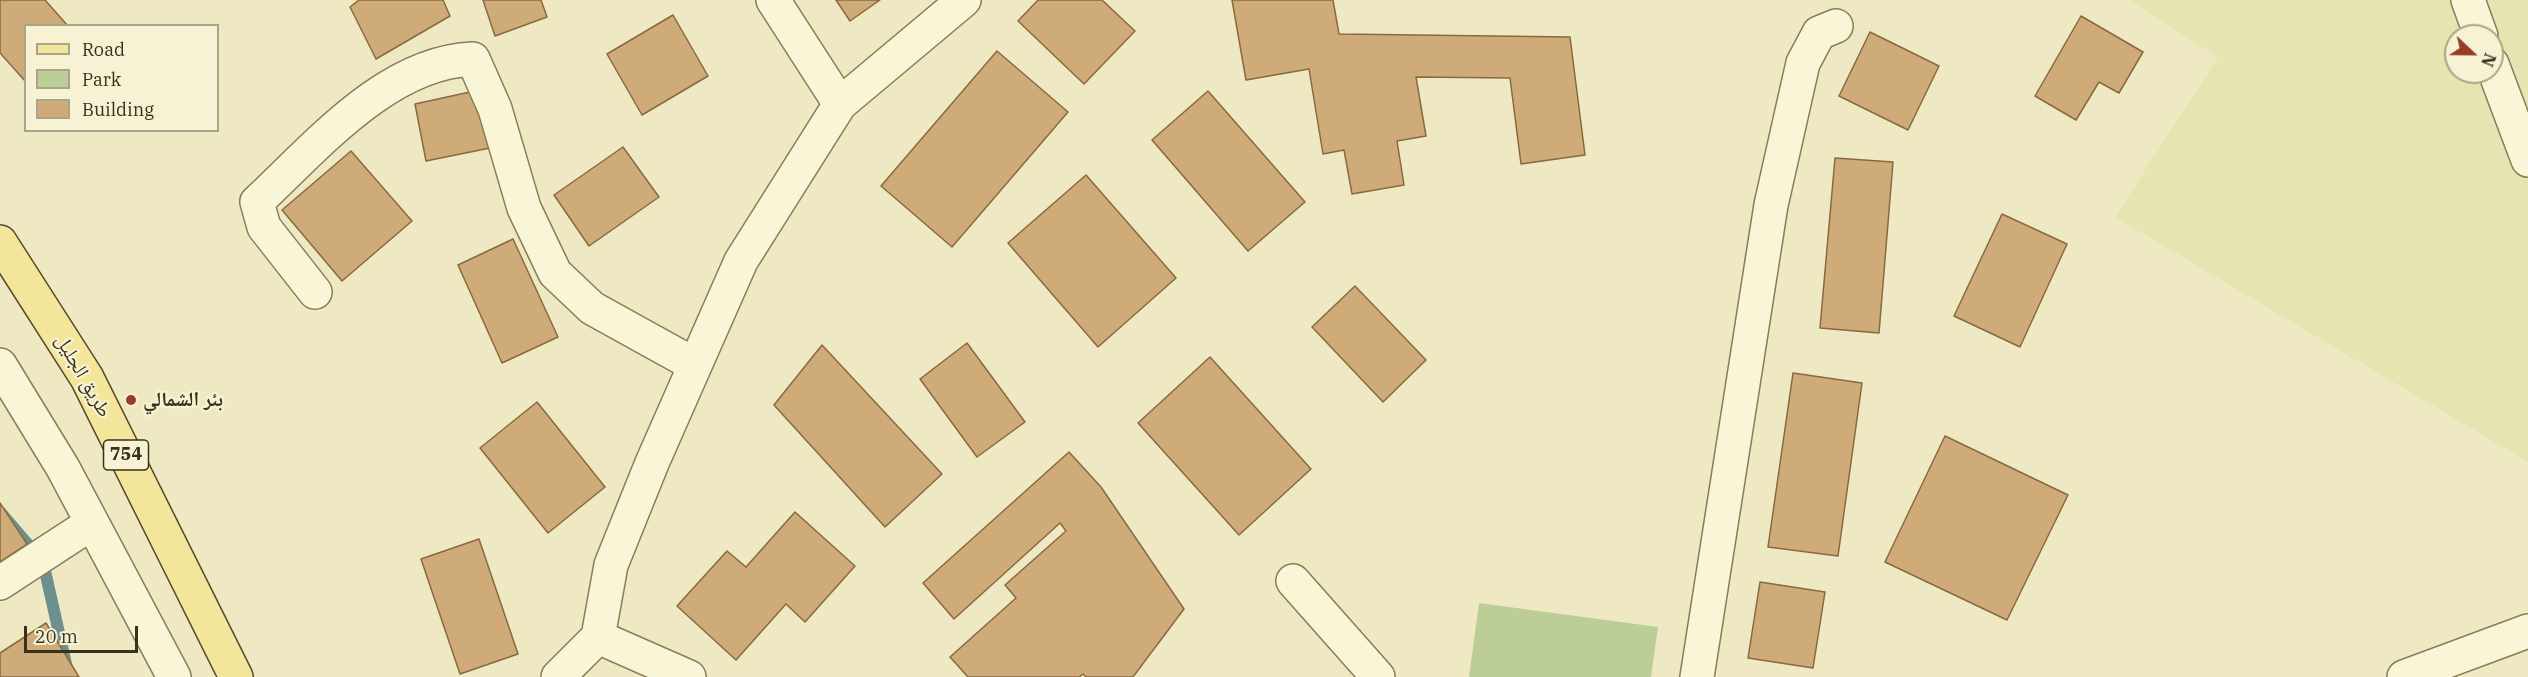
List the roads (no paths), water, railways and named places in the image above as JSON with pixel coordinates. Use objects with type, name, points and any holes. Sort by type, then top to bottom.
[{"type":"main road","name":"طريق الجليل","points":[[0,242],[87,378],[237,677]]},
{"type":"street","points":[[774,0],[840,104]]},
{"type":"street","points":[[558,677],[598,637],[611,565],[741,261],[840,104],[964,0]]},
{"type":"street","points":[[2468,0],[2477,24]]},
{"type":"street","points":[[1697,677],[1771,205],[1803,63],[1819,33],[1836,26]]},
{"type":"street","points":[[315,292],[264,227],[257,202],[360,106],[424,68],[473,59],[495,109],[524,208],[555,273],[592,308],[695,365]]},
{"type":"street","points":[[2500,84],[2528,160]]},
{"type":"street","points":[[0,365],[63,468],[174,677]]},
{"type":"street","points":[[0,583],[92,523]]},
{"type":"street","points":[[1293,581],[1378,677]]},
{"type":"street","points":[[2404,677],[2528,631]]},
{"type":"street","points":[[598,637],[689,677]]},
{"type":"waterway","points":[[0,512],[43,562],[69,677]]},
{"type":"place","name":"بئر الشمالي","points":[[131,400]]}]
